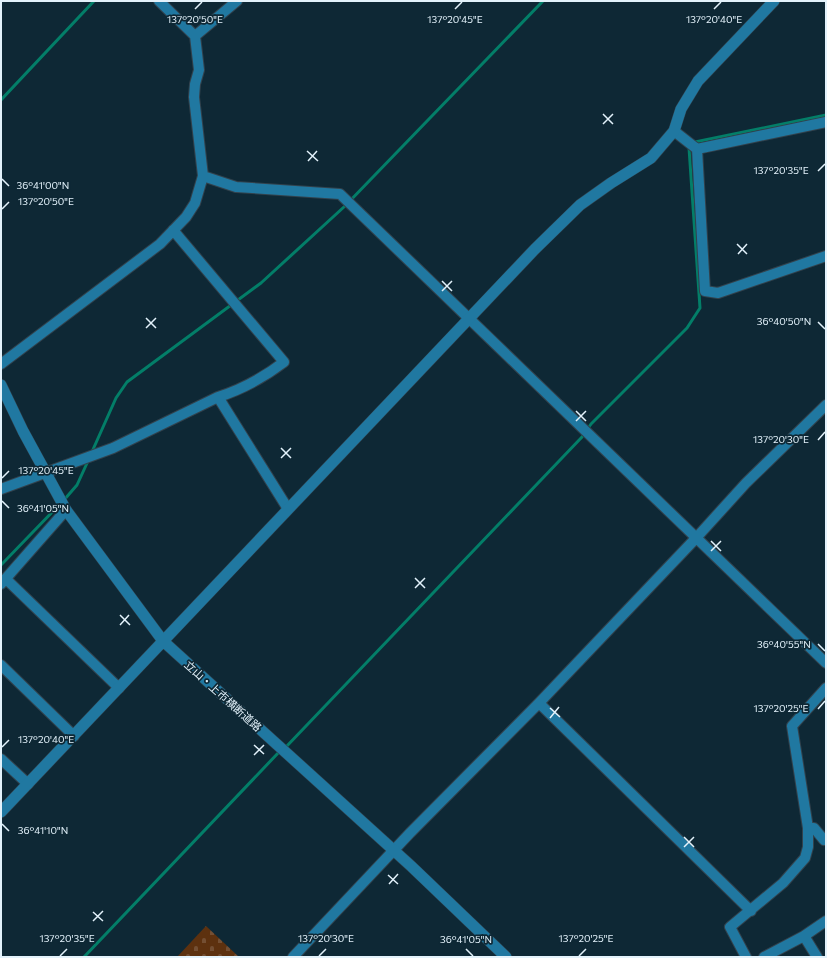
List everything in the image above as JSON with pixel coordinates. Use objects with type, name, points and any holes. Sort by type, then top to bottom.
[{"type":"street","points":[[1,364],[160,244],[186,217],[195,203],[203,176],[194,97],[195,84],[199,70],[195,36],[159,1]]},
{"type":"street","points":[[195,36],[237,1]]},
{"type":"street","points":[[1,812],[535,249],[580,205],[611,183],[651,158],[674,131],[681,109],[698,81],[774,1]]},
{"type":"street","points":[[697,149],[826,122]]},
{"type":"street","points":[[674,131],[697,149],[705,291],[718,293],[826,256]]},
{"type":"street","points":[[203,176],[236,187],[340,194],[826,663]]},
{"type":"street","points":[[1,489],[46,474],[113,448],[218,397],[246,386],[263,377],[284,362],[173,230]]},
{"type":"street","name":"立山・上市横断道路","points":[[1,385],[65,509],[163,641],[393,850],[506,957]]},
{"type":"street","points":[[218,397],[288,509]]},
{"type":"street","points":[[293,957],[393,850],[539,703],[697,537],[746,483],[826,405]]},
{"type":"street","points":[[65,509],[3,582],[119,688]]},
{"type":"street","points":[[1,665],[74,736]]},
{"type":"street","points":[[746,957],[730,927],[783,883],[805,858],[808,847],[808,828],[792,726],[826,688]]},
{"type":"street","points":[[539,703],[751,911]]},
{"type":"street","points":[[1,759],[28,784]]},
{"type":"street","points":[[808,828],[814,828],[825,841]]},
{"type":"street","points":[[764,957],[804,936],[826,921]]},
{"type":"street","points":[[804,936],[817,957]]},
{"type":"green space","points":[[206,926],[239,957],[177,957]]},
{"type":"waterway","points":[[1,100],[94,1]]},
{"type":"waterway","points":[[91,454],[116,398],[127,382],[261,283],[345,206],[543,1]]},
{"type":"waterway","points":[[285,748],[582,437],[591,424],[687,328],[700,308],[689,148],[695,142],[826,115]]},
{"type":"waterway","points":[[64,500],[77,485],[88,461]]},
{"type":"waterway","points":[[1,565],[60,504]]},
{"type":"waterway","points":[[84,957],[280,751]]}]
